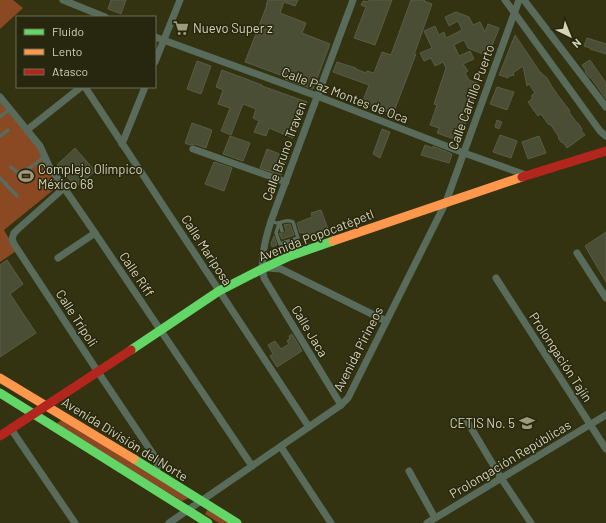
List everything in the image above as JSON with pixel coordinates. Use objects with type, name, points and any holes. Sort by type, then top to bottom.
[{"type":"main road","name":"Avenida Popocatépetl","points":[[0,436],[161,331],[219,291],[262,268],[290,256],[446,202],[606,151]]},
{"type":"main road","name":"Avenida División del Norte","points":[[0,378],[156,472],[237,523]]},
{"type":"main road","points":[[0,389],[18,400],[20,400],[23,396],[21,390]]},
{"type":"main road","name":"Avenida División del Norte","points":[[0,393],[208,523]]},
{"type":"street","points":[[63,0],[103,16]]},
{"type":"street","points":[[156,60],[180,0]]},
{"type":"street","name":"Calle Bruno Traven","points":[[262,268],[264,245],[270,221],[286,182],[353,0]]},
{"type":"street","points":[[505,0],[600,132],[606,136]]},
{"type":"street","name":"Calle Carrillo Puerto","points":[[446,202],[519,0]]},
{"type":"street","points":[[524,0],[606,107]]},
{"type":"street","name":"Calle Paz Montes de Oca","points":[[156,37],[317,96],[527,176]]},
{"type":"street","points":[[27,130],[80,88]]},
{"type":"street","name":"Calle Mariposa","points":[[86,88],[309,427]]},
{"type":"street","points":[[122,144],[145,88]]},
{"type":"street","name":"Calle Riff","points":[[0,97],[40,146],[49,166],[252,466]]},
{"type":"street","points":[[193,149],[286,182]]},
{"type":"street","name":"Calle Trípoli","points":[[64,188],[18,229],[12,239],[155,457],[158,462],[156,472]]},
{"type":"street","name":"Avenida Pirineos","points":[[169,523],[281,447],[341,405],[348,398],[446,202]]},
{"type":"street","points":[[58,258],[95,233]]},
{"type":"street","points":[[577,253],[606,298]]},
{"type":"street","points":[[262,268],[281,270],[386,321]]},
{"type":"street","name":"Calle Jaca","points":[[262,268],[264,278],[341,405]]},
{"type":"street","name":"Prolongación Tajín","points":[[496,278],[606,449]]},
{"type":"street","name":"Prolongación Repúblicas","points":[[427,523],[606,415]]},
{"type":"street","points":[[467,421],[501,478],[531,523]]},
{"type":"street","points":[[11,429],[75,523]]},
{"type":"street","points":[[281,447],[331,523]]},
{"type":"street","points":[[409,471],[435,518]]},
{"type":"lane","points":[[0,117],[10,109]]},
{"type":"lane","points":[[0,136],[8,130]]},
{"type":"lane","points":[[11,167],[17,172],[21,172],[45,156]]},
{"type":"lane","points":[[0,178],[17,196]]},
{"type":"lane","points":[[270,221],[279,223],[290,220],[293,222],[298,238],[280,244],[276,233],[279,223]]},
{"type":"lane","points":[[279,223],[282,232]]},
{"type":"lane","points":[[286,242],[290,256]]},
{"type":"shaded area","points":[[0,0],[13,0],[23,8],[0,29]]},
{"type":"shaded area","name":"Complejo Olímpico México 68","points":[[0,102],[37,147],[57,187],[4,230],[16,251],[0,262]]},
{"type":"shaded area","points":[[63,419],[189,498],[182,501],[56,424]]},
{"type":"shaded area","points":[[208,509],[230,523],[219,523],[205,514]]},
{"type":"building","points":[[111,0],[126,0],[121,14],[108,9]]},
{"type":"building","points":[[268,0],[298,0],[295,6],[284,2],[280,13],[306,23],[302,33],[330,44],[313,89],[245,62]]},
{"type":"building","points":[[369,0],[392,0],[375,45],[354,38],[366,7],[361,5],[363,1],[368,2]]},
{"type":"building","points":[[411,0],[425,0],[424,1],[432,4],[414,55],[416,54],[393,114],[362,103],[369,85],[333,72],[337,62],[366,73],[367,71],[374,73],[382,52],[391,55]]},
{"type":"building","points":[[456,12],[469,17],[473,25],[480,22],[485,32],[488,24],[499,28],[488,56],[468,48],[464,40],[454,45],[459,56],[470,51],[474,59],[463,64],[468,71],[465,73],[469,80],[479,84],[459,141],[437,133],[439,128],[430,125],[437,105],[434,104],[446,68],[443,62],[435,66],[431,58],[424,61],[420,53],[432,48],[424,31],[435,26],[439,35],[444,32],[446,38],[462,30],[458,21],[449,26],[445,17]]},
{"type":"building","points":[[515,35],[540,72],[547,78],[585,135],[567,148],[558,138],[559,137],[550,124],[549,125],[541,114],[538,116],[528,102],[532,99],[532,95],[535,93],[529,84],[527,86],[523,66],[513,73],[514,75],[509,76],[508,78],[499,75]]},
{"type":"building","points":[[587,38],[606,44],[606,54],[584,46]]},
{"type":"building","points":[[590,60],[606,83],[606,99],[585,72],[586,71],[582,65]]},
{"type":"building","points":[[197,61],[211,66],[201,94],[187,89]]},
{"type":"building","points":[[222,70],[307,102],[293,138],[269,128],[266,136],[254,132],[259,121],[253,118],[256,109],[243,104],[231,135],[221,131],[230,108],[218,104],[223,90],[216,87]]},
{"type":"building","points":[[497,87],[514,92],[507,110],[490,104]]},
{"type":"building","points":[[497,120],[502,122],[499,129],[495,127]]},
{"type":"building","points":[[192,123],[212,130],[206,148],[195,144],[190,145],[185,143]]},
{"type":"building","points":[[382,129],[390,132],[380,158],[373,154]]},
{"type":"building","points":[[500,135],[517,141],[511,158],[493,152]]},
{"type":"building","points":[[230,136],[250,143],[243,161],[223,154]]},
{"type":"building","points":[[539,136],[546,153],[528,159],[522,142]]},
{"type":"building","points":[[425,145],[433,148],[433,146],[452,154],[449,163],[421,155]]},
{"type":"building","points":[[75,148],[95,171],[76,187],[57,165]]},
{"type":"building","points":[[267,149],[287,157],[281,175],[260,168]]},
{"type":"building","points":[[214,162],[232,168],[224,191],[205,184]]},
{"type":"building","points":[[321,210],[328,229],[310,235],[309,233],[304,235],[303,232],[300,233],[297,223],[312,217],[311,213]]},
{"type":"building","points":[[290,224],[294,235],[282,239],[279,233],[284,234],[286,230],[284,225]]},
{"type":"building","points":[[606,232],[606,282],[585,246]]},
{"type":"building","points":[[274,236],[277,245],[272,247],[271,243]]},
{"type":"building","points":[[7,260],[23,284],[10,294],[36,333],[0,357],[0,265]]},
{"type":"building","points":[[292,334],[302,351],[277,367],[270,356],[273,354],[268,345],[275,341],[281,349],[289,344],[287,341],[290,338],[289,336]]},
{"type":"traffic: fast","points":[[131,350],[219,291],[290,256],[333,241]]},
{"type":"traffic: fast","points":[[0,393],[208,523]]},
{"type":"traffic: fast","points":[[134,459],[237,523]]},
{"type":"traffic: slow","points":[[333,241],[522,177]]},
{"type":"traffic: slow","points":[[0,378],[134,459]]},
{"type":"traffic: jam","points":[[522,177],[606,151]]},
{"type":"traffic: jam","points":[[0,436],[131,350]]},
{"type":"place","name":"Nuevo Super z","points":[[181,28]]},
{"type":"place","name":"Complejo Olímpico México 68","points":[[26,176]]},
{"type":"place","name":"CETIS No. 5","points":[[527,423]]}]
